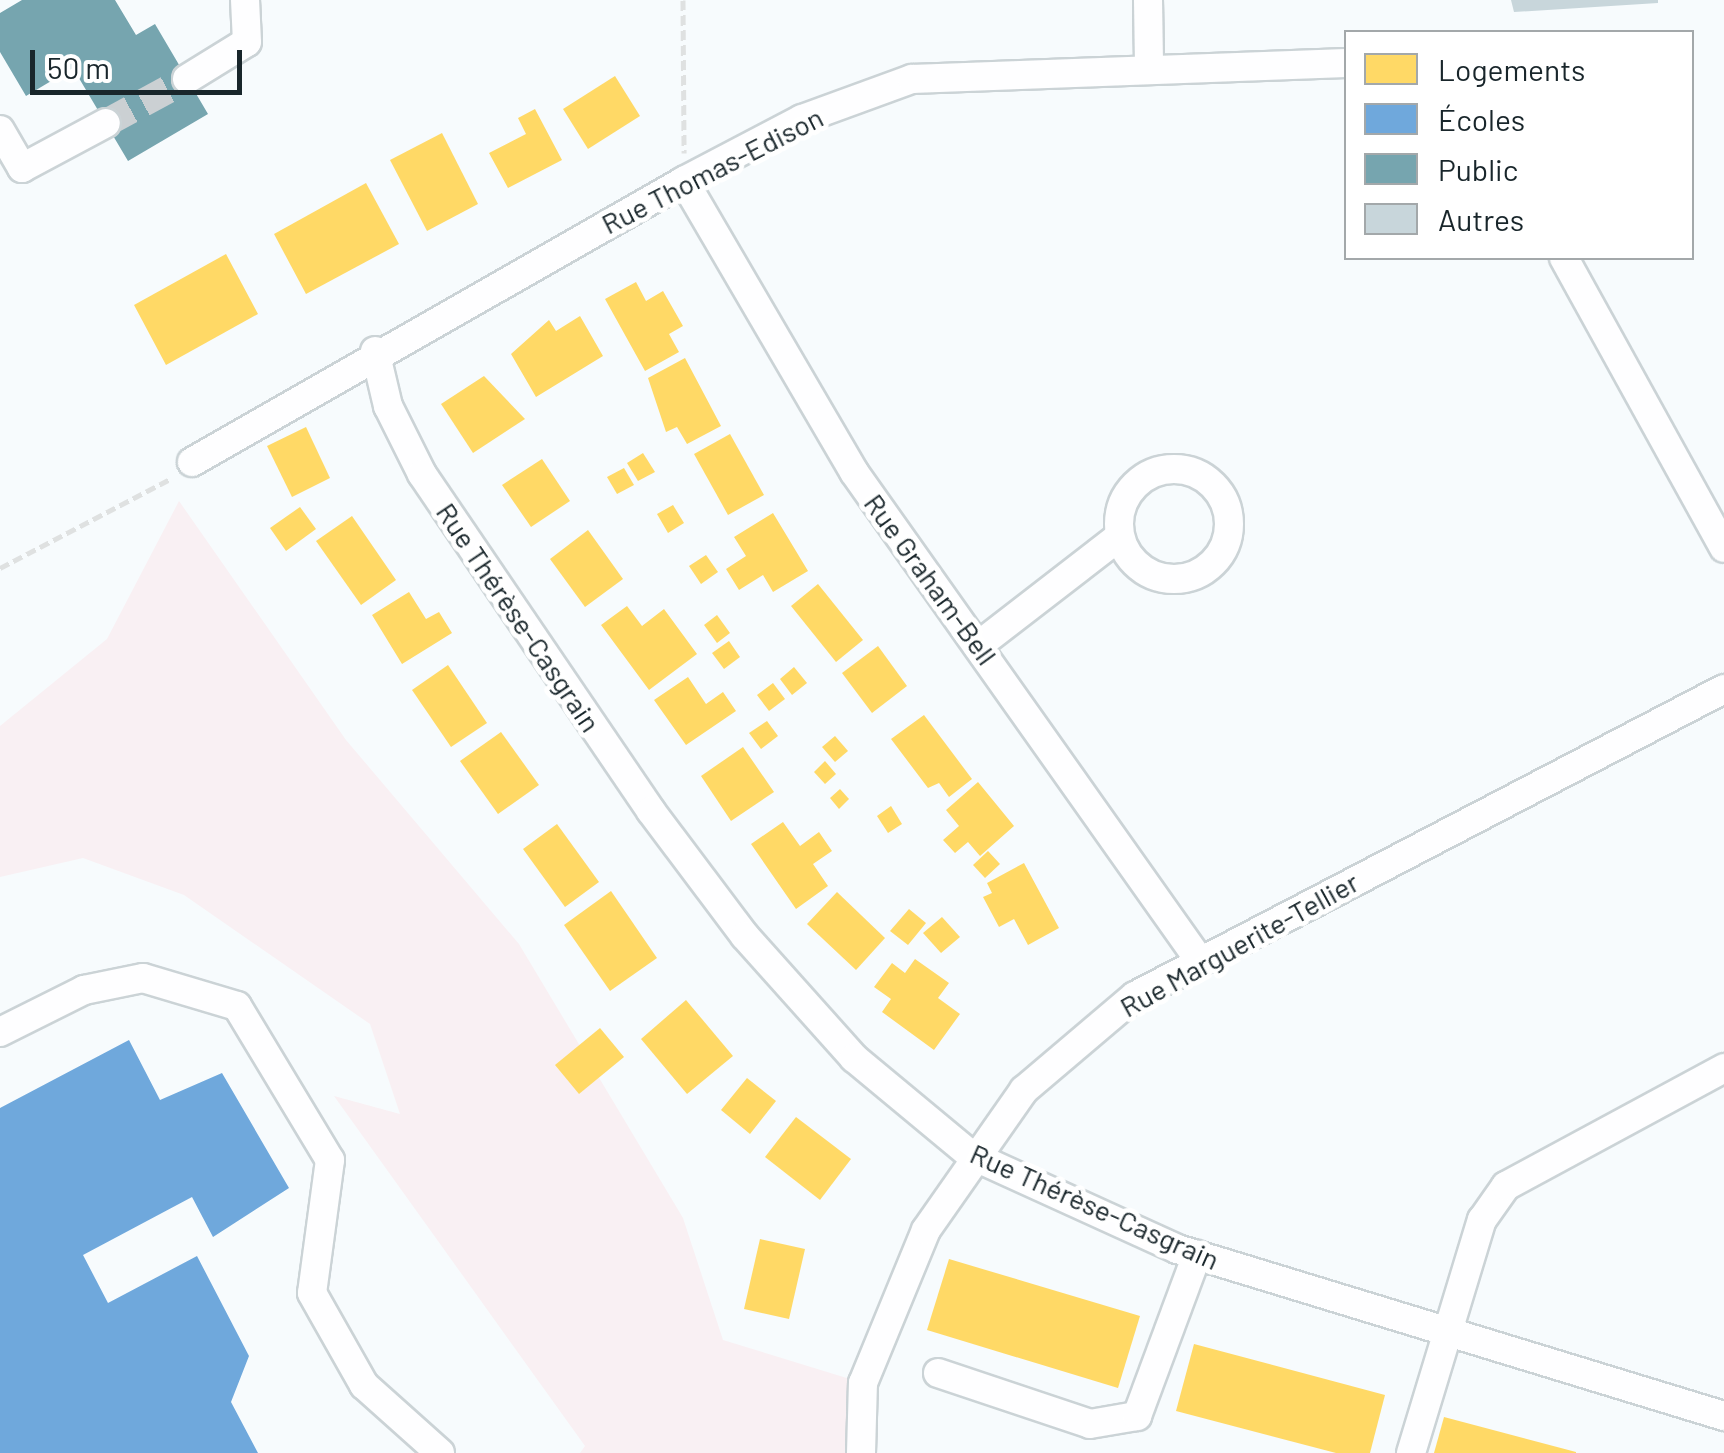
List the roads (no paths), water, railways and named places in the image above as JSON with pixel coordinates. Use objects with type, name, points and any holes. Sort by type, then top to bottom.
[{"type":"street","points":[[188,79],[247,42],[245,0]]},
{"type":"street","points":[[1148,0],[1149,67]]},
{"type":"street","name":"Rue Thomas-Edison","points":[[192,462],[375,351],[802,119],[912,79],[1149,67],[1344,63]]},
{"type":"street","points":[[0,130],[22,168],[106,123]]},
{"type":"street","name":"Rue Graham-Bell","points":[[684,182],[854,472],[1200,961]]},
{"type":"street","points":[[1565,260],[1724,548]]},
{"type":"street","name":"Rue Thérèse-Casgrain","points":[[375,351],[388,406],[422,474],[651,810],[745,936],[854,1058],[970,1155],[1197,1255],[1724,1416]]},
{"type":"street","points":[[978,645],[1120,536],[1124,499],[1151,473],[1188,470],[1227,506],[1227,542],[1189,577],[1154,576],[1120,536]]},
{"type":"street","name":"Rue Marguerite-Tellier","points":[[861,1453],[863,1383],[926,1230],[970,1155],[1024,1090],[1135,996],[1724,689]]},
{"type":"street","points":[[0,1032],[84,990],[142,978],[237,1006],[330,1160],[312,1292],[364,1385],[440,1453]]},
{"type":"street","points":[[1411,1453],[1482,1220],[1506,1186],[1724,1068]]},
{"type":"street","points":[[938,1373],[1090,1424],[1138,1416],[1197,1255]]},
{"type":"tunnel","points":[[106,123],[187,79]]}]
